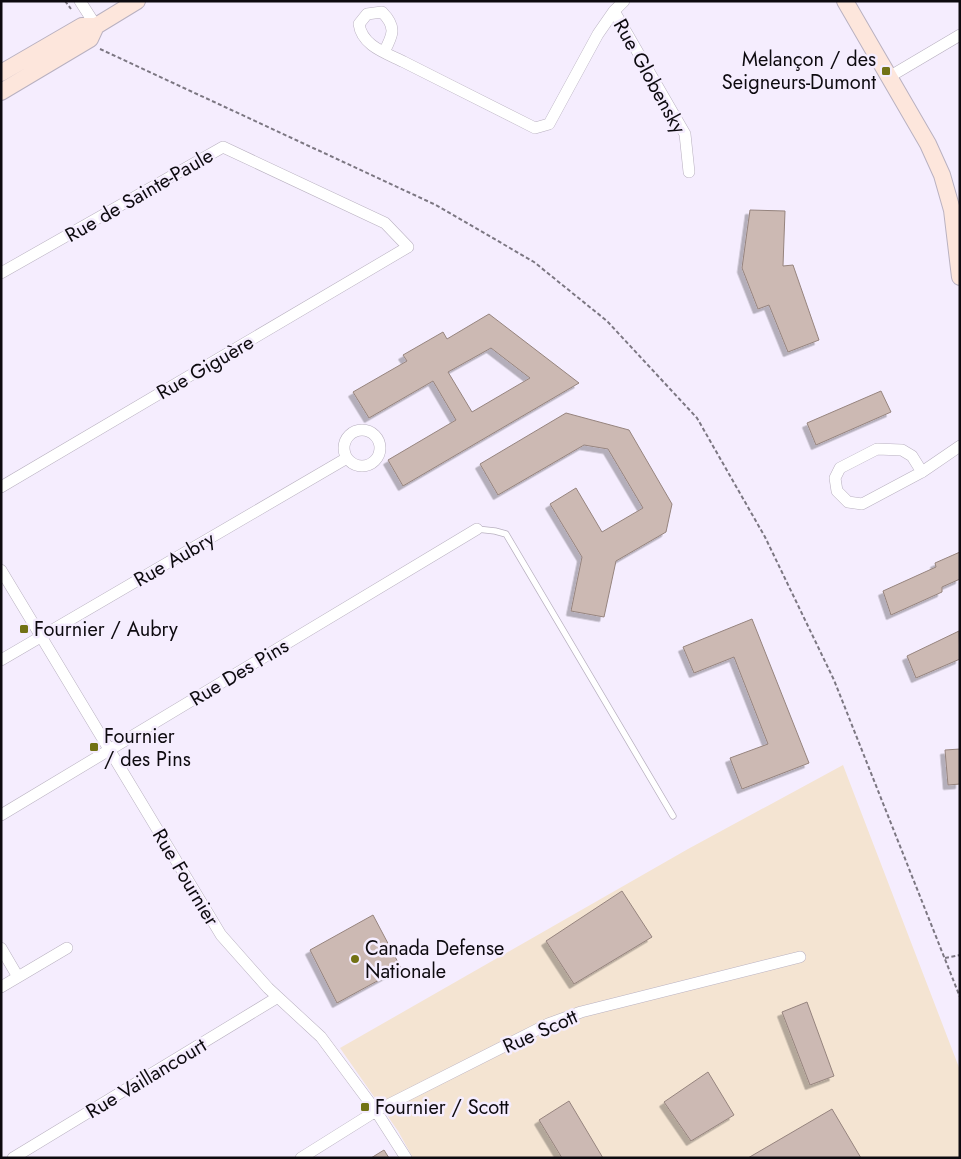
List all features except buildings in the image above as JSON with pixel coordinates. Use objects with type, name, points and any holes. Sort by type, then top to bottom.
[{"type":"street","points":[[80,1],[96,26]]},
{"type":"street","points":[[1,73],[82,26],[96,26],[137,1]]},
{"type":"street","points":[[384,52],[535,128],[548,124],[598,34],[614,10],[624,1]]},
{"type":"street","points":[[845,1],[928,144],[956,207],[960,276]]},
{"type":"street","name":"Rue Globensky","points":[[614,10],[685,134],[689,172]]},
{"type":"street","points":[[1,92],[90,39],[96,26]]},
{"type":"street","points":[[889,77],[960,35]]},
{"type":"street","name":"Rue de Sainte-Paule","points":[[1,273],[223,147],[386,223],[408,247]]},
{"type":"street","name":"Rue Giguère","points":[[1,486],[408,247]]},
{"type":"street","points":[[922,472],[912,456],[902,450],[877,449],[840,468],[835,478],[837,491],[848,502],[862,504],[922,472],[960,446]]},
{"type":"street","name":"Rue Aubry","points":[[1,660],[347,458]]},
{"type":"street","name":"Rue Des Pins","points":[[1,814],[477,529]]},
{"type":"street","name":"Rue Fournier","points":[[1,570],[222,935],[278,997],[321,1037],[376,1111],[406,1158]]},
{"type":"street","points":[[1,948],[18,977]]},
{"type":"street","points":[[1,987],[67,948]]},
{"type":"street","name":"Rue Scott","points":[[301,1158],[376,1111],[548,1024],[581,1012],[800,957]]},
{"type":"street","name":"Rue Vaillancourt","points":[[13,1158],[278,997]]},
{"type":"lane","points":[[477,529],[506,534],[673,816]]},
{"type":"path","points":[[95,46],[436,205],[534,262],[607,321],[697,418],[765,537],[834,680],[960,998]]},
{"type":"path","points":[[944,958],[960,955]]},
{"type":"shaded area","points":[[843,765],[960,1070],[960,1158],[413,1158],[398,1131],[340,1048],[688,849]]},
{"type":"place","name":"Melançon / des Seigneurs-Dumont","points":[[886,71]]},
{"type":"place","name":"Fournier / Aubry","points":[[24,629]]},
{"type":"place","name":"Fournier / des Pins","points":[[94,747]]},
{"type":"place","name":"Canada Defense Nationale","points":[[355,959]]},
{"type":"place","name":"Fournier / Scott","points":[[365,1107]]}]
